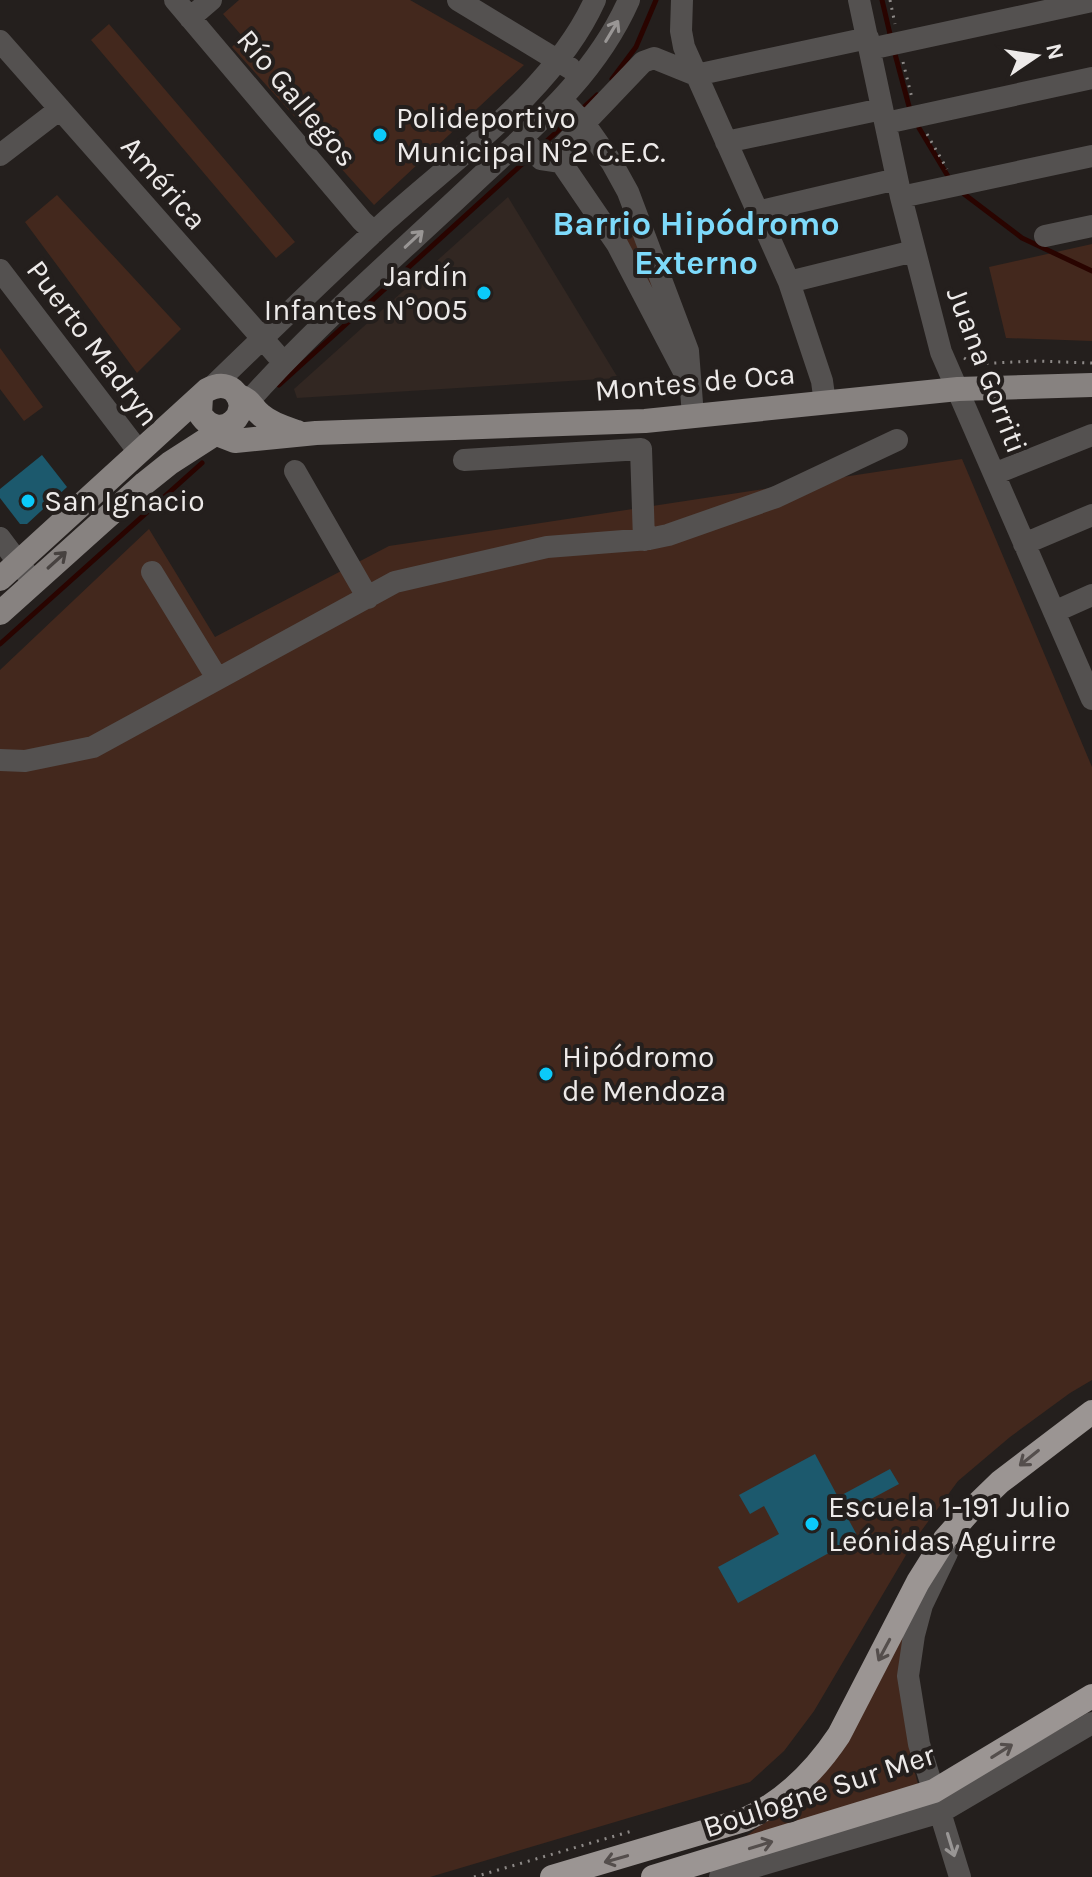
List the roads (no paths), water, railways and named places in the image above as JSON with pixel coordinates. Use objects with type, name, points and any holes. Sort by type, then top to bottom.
[{"type":"highway","points":[[552,1877],[681,1840],[761,1812],[789,1792],[824,1757],[839,1735],[932,1558],[968,1513],[1035,1453],[1092,1412]]},
{"type":"highway","name":"Boulogne Sur Mer","points":[[653,1877],[938,1802],[1092,1696]]},
{"type":"main road","name":"Montes de Oca","points":[[303,434],[266,419],[257,412],[230,415],[235,441],[303,434],[645,421],[958,389],[1092,385]]},
{"type":"main road","points":[[0,579],[206,392],[226,387],[230,415]]},
{"type":"main road","points":[[206,392],[200,414],[230,415]]},
{"type":"main road","points":[[0,613],[170,463],[230,415]]},
{"type":"street","name":"Río Gallegos","points":[[175,0],[374,232]]},
{"type":"street","points":[[190,18],[211,0]]},
{"type":"street","points":[[458,0],[581,77]]},
{"type":"street","points":[[206,392],[374,232],[526,97],[558,60],[586,20],[595,0]]},
{"type":"street","points":[[230,415],[562,100],[613,30],[629,0]]},
{"type":"street","name":"Juana Gorriti","points":[[859,0],[899,188],[941,352],[1054,612],[1090,687]]},
{"type":"street","points":[[685,1],[682,39],[789,282],[822,381],[825,403]]},
{"type":"street","points":[[554,160],[559,150],[643,62],[654,58],[696,75],[869,44],[899,43],[1092,1]]},
{"type":"street","name":"América","points":[[0,41],[284,363]]},
{"type":"street","points":[[726,142],[884,116],[919,116],[1092,78]]},
{"type":"street","points":[[562,100],[584,123],[628,192],[688,351],[693,416]]},
{"type":"street","points":[[0,155],[60,109]]},
{"type":"street","points":[[518,142],[530,147],[541,159],[561,162],[617,244],[690,381]]},
{"type":"street","points":[[757,212],[899,188],[956,185],[1092,156]]},
{"type":"street","points":[[1045,236],[1092,226]]},
{"type":"street","points":[[789,282],[914,251]]},
{"type":"street","name":"Puerto Madryn","points":[[0,270],[139,452]]},
{"type":"street","points":[[994,474],[1092,435]]},
{"type":"street","points":[[0,760],[25,761],[93,747],[395,582],[547,547],[644,540],[668,535],[776,497],[897,440]]},
{"type":"street","points":[[464,460],[641,449],[644,540]]},
{"type":"street","points":[[295,471],[368,598]]},
{"type":"street","points":[[1024,544],[1092,515]]},
{"type":"street","points":[[0,538],[33,582]]},
{"type":"street","points":[[152,572],[217,678]]},
{"type":"street","points":[[1054,612],[1092,595]]},
{"type":"street","points":[[960,1877],[919,1744],[908,1676],[922,1605],[968,1513]]},
{"type":"street","name":"Boulogne Sur Mer","points":[[720,1877],[938,1802],[1092,1723]]},
{"type":"waterway","points":[[612,79],[636,47],[656,0]]},
{"type":"waterway","points":[[882,0],[890,34]]},
{"type":"waterway","points":[[895,54],[910,110]]},
{"type":"waterway","points":[[583,108],[597,95]]},
{"type":"waterway","points":[[540,147],[572,118]]},
{"type":"waterway","points":[[919,128],[949,178]]},
{"type":"waterway","points":[[279,385],[530,157]]},
{"type":"waterway","points":[[964,194],[1022,238],[1092,271]]},
{"type":"waterway","points":[[0,644],[202,463]]},
{"type":"place","name":"Polideportivo Municipal N°2 C.E.C.","points":[[380,135]]},
{"type":"place","name":"Jardín Infantes N°005","points":[[484,293]]},
{"type":"place","name":"San Ignacio","points":[[28,501]]},
{"type":"place","name":"Hipódromo de Mendoza","points":[[546,1074]]},
{"type":"place","name":"Escuela 1-191 Julio Leónidas Aguirre","points":[[812,1524]]},
{"type":"district","name":"Barrio Hipódromo Externo","points":[[696,242]]}]
